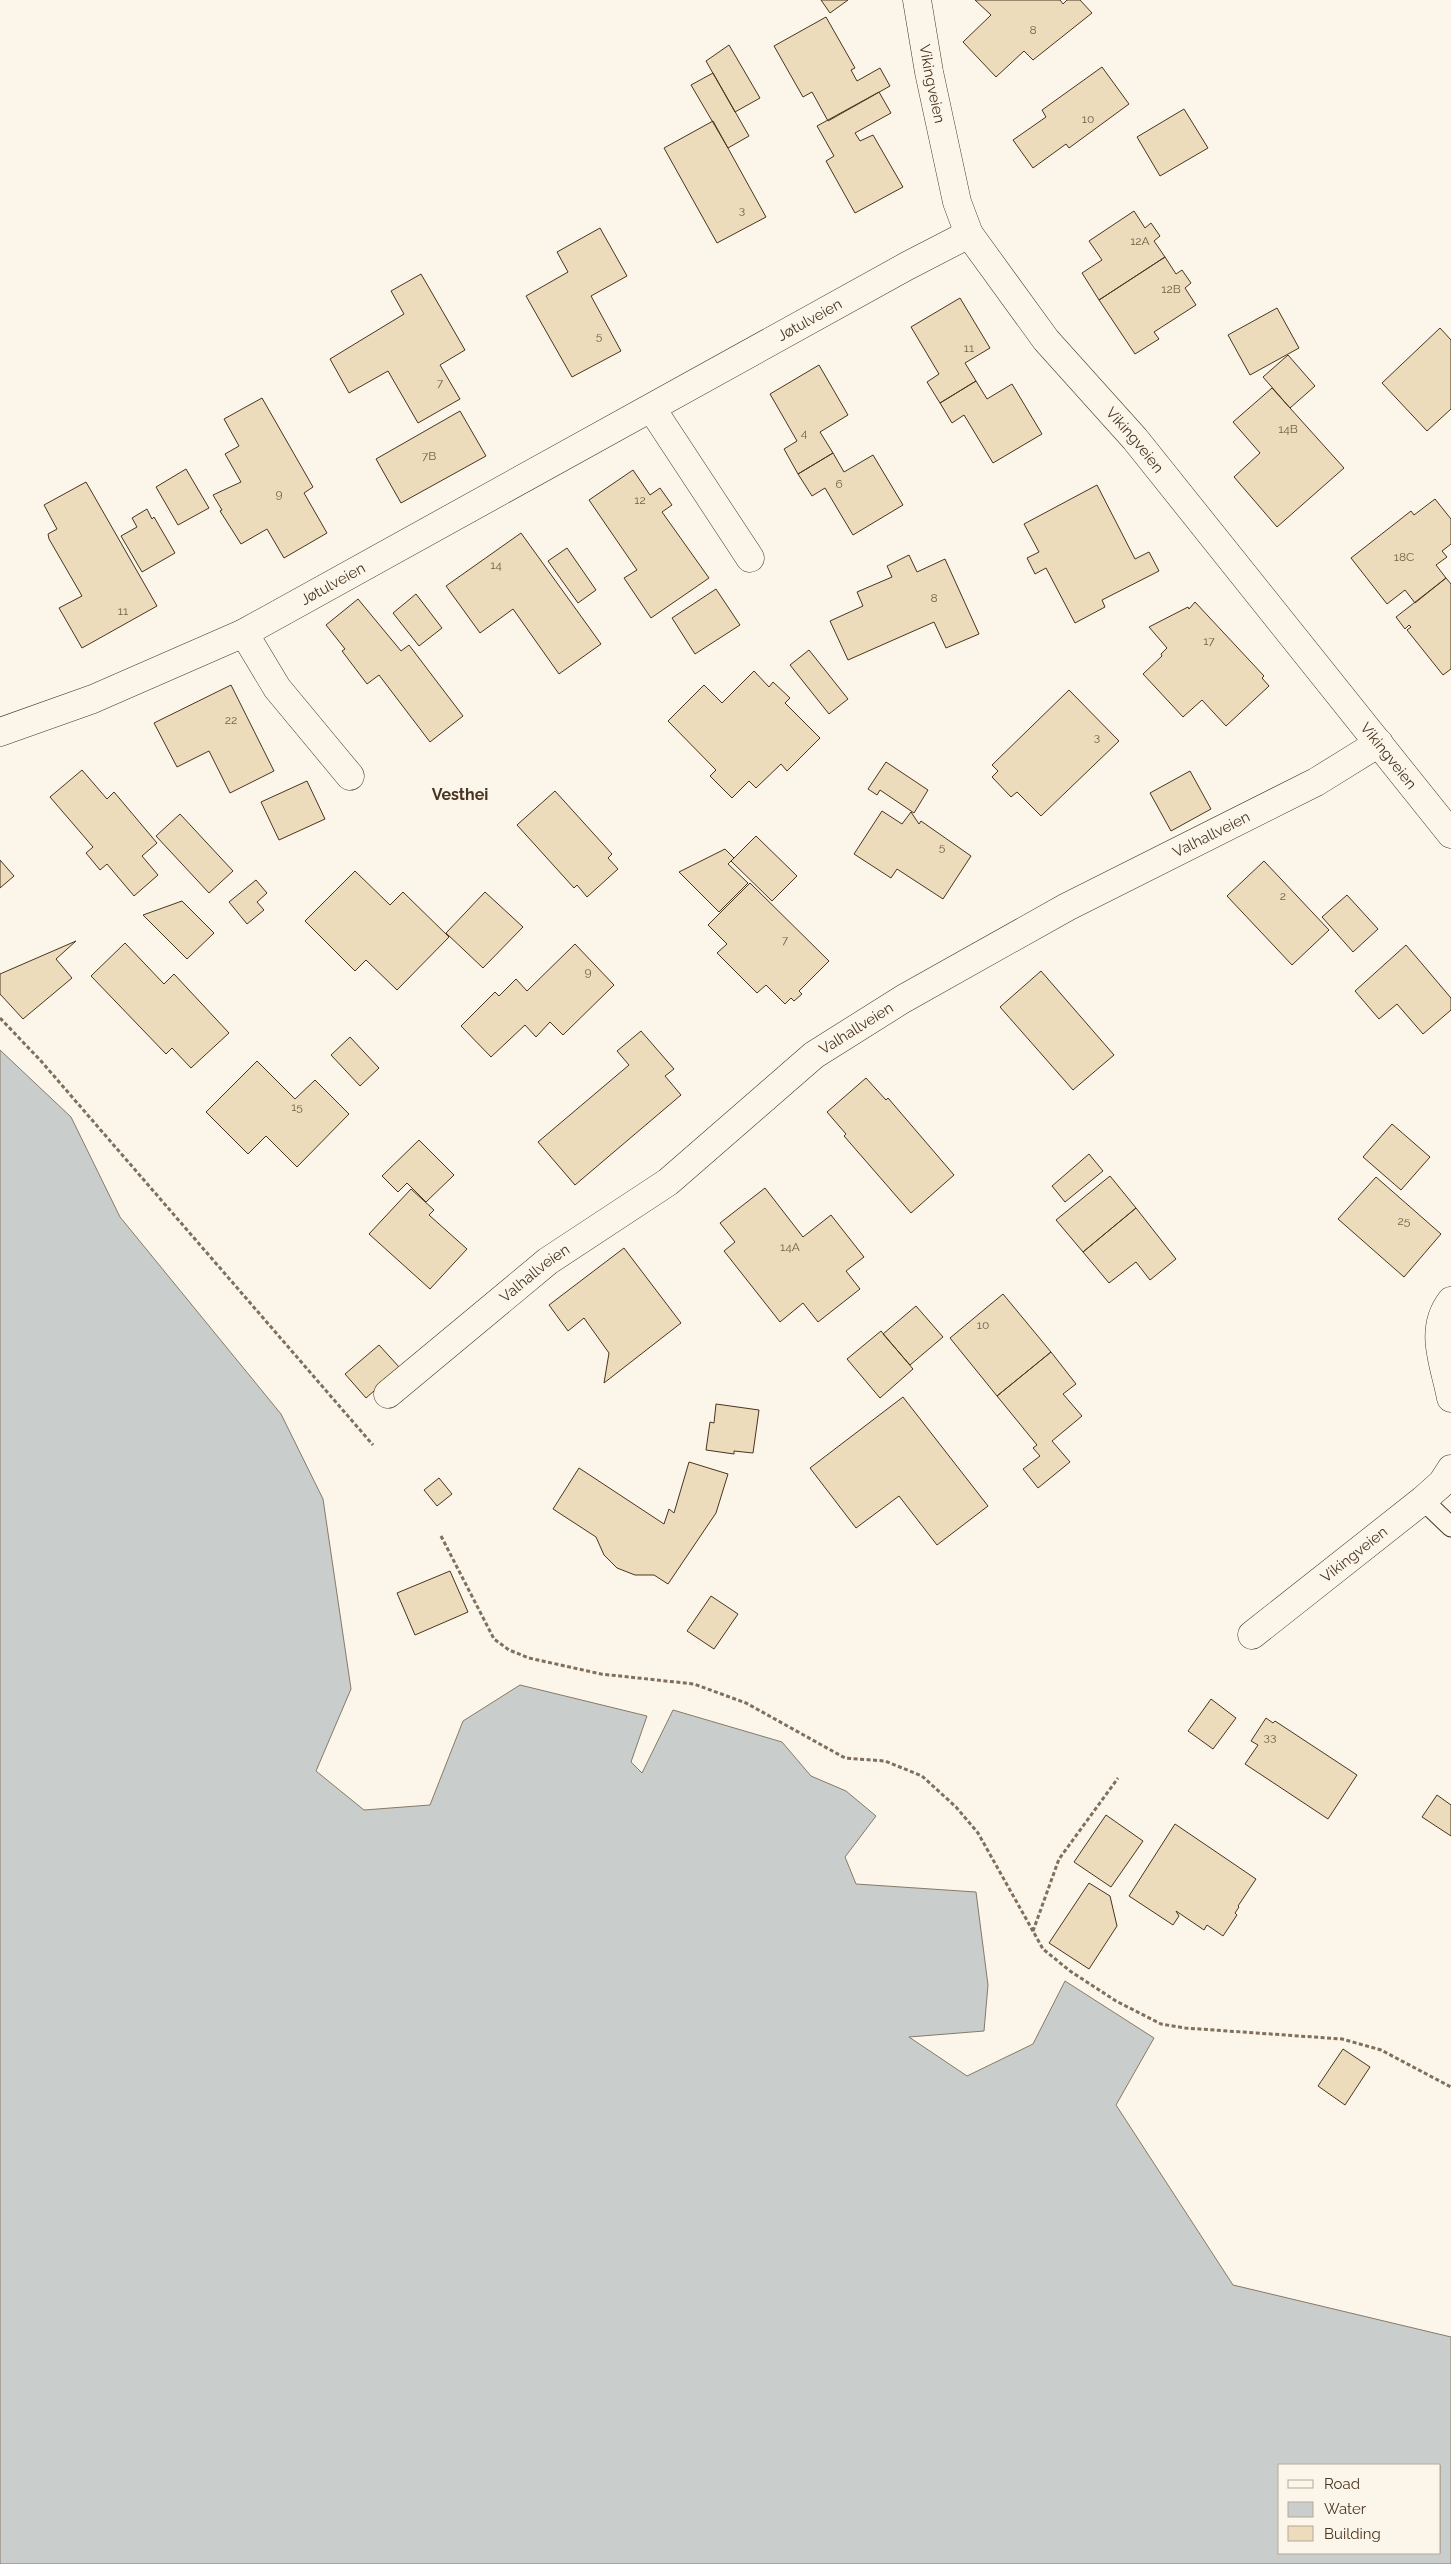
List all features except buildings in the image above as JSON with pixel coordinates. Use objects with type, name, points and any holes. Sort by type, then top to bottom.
[{"type":"street","name":"Vikingveien","points":[[918,0],[929,72],[957,202],[969,234],[1046,340],[1135,439],[1451,834]]},
{"type":"street","name":"Jøtulveien","points":[[0,732],[93,699],[244,633],[652,409],[907,266],[969,234]]},
{"type":"street","points":[[652,409],[750,558]]},
{"type":"street","points":[[244,633],[277,688],[350,776]]},
{"type":"street","name":"Valhallveien","points":[[388,1394],[548,1261],[668,1182],[814,1055],[903,999],[1067,906],[1316,782],[1379,743]]},
{"type":"street","points":[[1451,1301],[1441,1317],[1438,1340],[1451,1398]]},
{"type":"street","name":"Vikingveien","points":[[1252,1635],[1423,1500],[1442,1483],[1451,1469]]},
{"type":"lane","points":[[1423,1500],[1451,1527]]},
{"type":"path","points":[[0,1018],[54,1076],[373,1445]]},
{"type":"path","points":[[441,1536],[494,1639],[509,1650],[529,1658],[601,1674],[694,1684],[746,1703],[845,1758],[885,1761],[922,1776],[956,1807],[978,1833],[1043,1949],[1070,1972],[1116,2000],[1162,2024],[1185,2028],[1342,2039],[1380,2050],[1451,2087]]},
{"type":"path","points":[[1034,1931],[1060,1859],[1118,1778]]},
{"type":"water","points":[[0,1050],[71,1117],[120,1217],[281,1414],[323,1499],[351,1689],[316,1771],[364,1810],[430,1805],[463,1721],[520,1685],[647,1716],[631,1762],[642,1773],[673,1710],[782,1742],[811,1776],[846,1791],[876,1816],[845,1857],[856,1884],[976,1892],[988,1985],[984,2031],[909,2037],[967,2076],[1033,2044],[1065,1981],[1154,2038],[1116,2105],[1233,2285],[1451,2337],[1451,2564],[0,2564]]},
{"type":"district","name":"Vesthei","points":[[460,794]]}]
